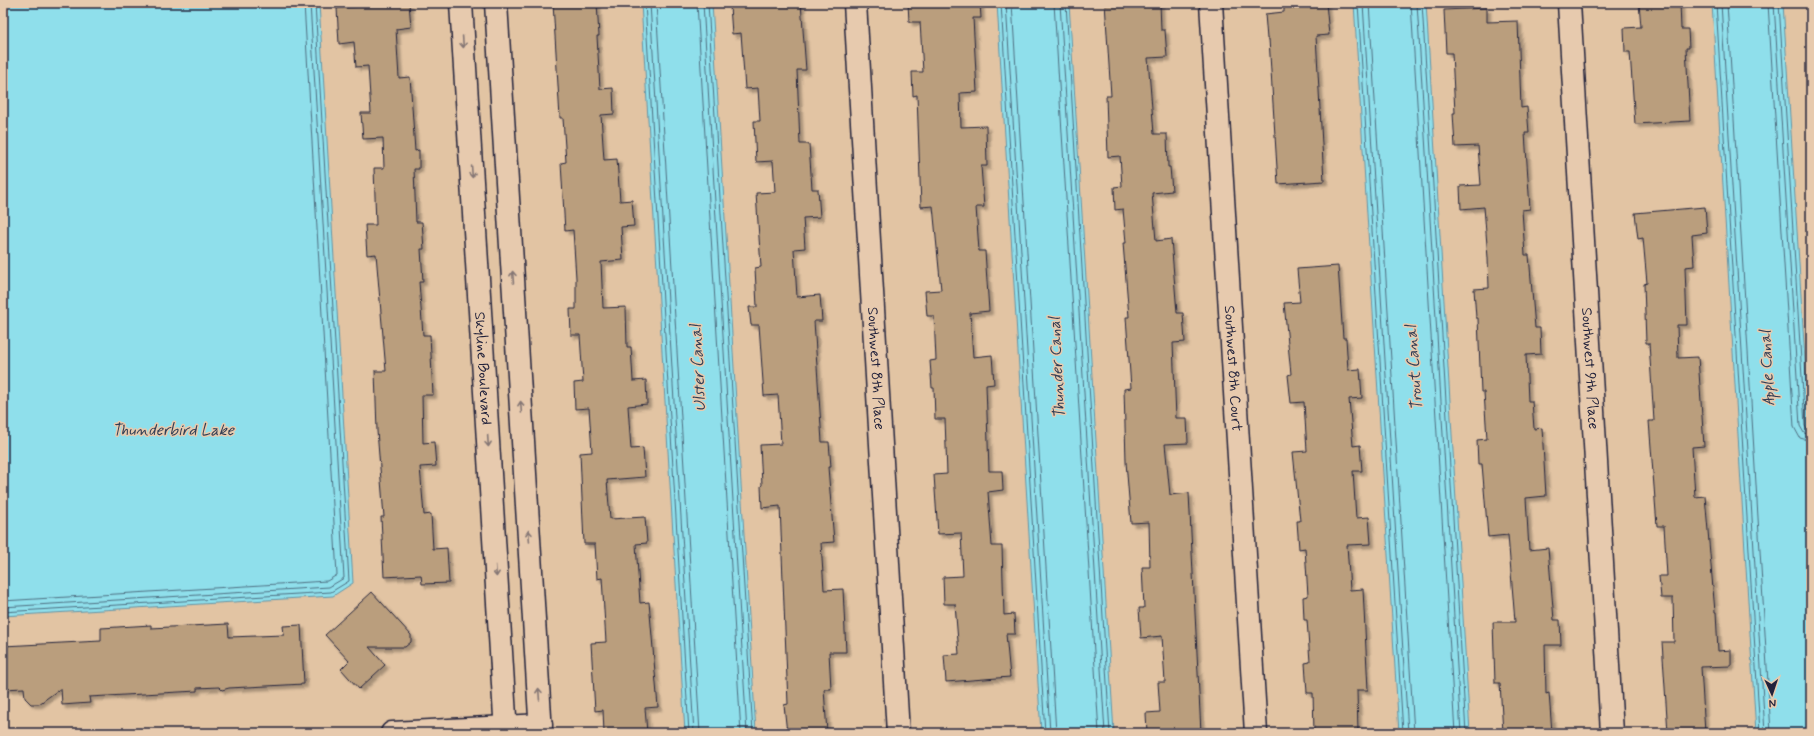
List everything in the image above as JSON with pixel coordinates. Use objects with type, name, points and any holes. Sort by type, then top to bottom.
[{"type":"street","name":"Skyline Boulevard","points":[[461,3],[506,730]]},
{"type":"street","points":[[392,733],[541,729],[496,3]]},
{"type":"street","name":"Southwest 8th Place","points":[[855,3],[898,733]]},
{"type":"street","name":"Southwest 8th Court","points":[[1211,3],[1256,733]]},
{"type":"street","name":"Southwest 9th Place","points":[[1568,3],[1612,733]]},
{"type":"water","name":"Thunderbird Lake","points":[[3,3],[319,3],[353,583],[333,596],[3,616]]},
{"type":"water","name":"Ulster Canal","points":[[641,3],[712,3],[756,733],[685,733]]},
{"type":"water","name":"Thunder Canal","points":[[997,3],[1069,3],[1114,733],[1041,733]]},
{"type":"water","name":"Trout Canal","points":[[1354,3],[1426,3],[1470,733],[1399,733]]},
{"type":"water","name":"Apple Canal","points":[[1712,3],[1783,3],[1811,458],[1811,733],[1756,733]]},
{"type":"building","points":[[409,3],[411,27],[396,29],[399,78],[410,77],[415,151],[419,150],[419,169],[414,169],[416,222],[422,222],[424,249],[421,249],[423,282],[419,282],[423,335],[430,335],[433,395],[422,395],[423,443],[434,442],[436,466],[420,467],[424,515],[431,514],[433,549],[447,548],[449,583],[422,584],[421,575],[384,577],[381,517],[384,517],[377,431],[375,371],[386,371],[376,254],[367,255],[365,225],[376,225],[374,168],[384,168],[383,138],[363,139],[361,113],[371,113],[368,66],[356,67],[354,42],[339,44],[337,8]]},
{"type":"building","points":[[553,3],[597,3],[600,89],[613,88],[614,114],[601,115],[604,160],[617,159],[620,201],[632,200],[634,226],[621,227],[623,260],[601,262],[603,308],[626,307],[627,347],[631,347],[633,381],[646,380],[647,404],[628,406],[631,449],[643,448],[645,477],[607,480],[610,519],[645,517],[647,543],[636,544],[640,603],[649,602],[658,707],[645,708],[647,733],[604,733],[603,710],[595,711],[591,643],[606,642],[602,578],[597,579],[595,544],[584,544],[580,453],[592,452],[589,408],[575,409],[574,383],[583,382],[580,335],[571,335],[570,309],[576,309],[576,278],[573,230],[565,231],[561,163],[566,162],[563,118],[560,118]]},
{"type":"building","points":[[743,3],[801,3],[806,70],[797,70],[800,144],[809,144],[812,189],[818,189],[820,217],[803,218],[805,248],[794,249],[797,297],[820,295],[822,321],[814,321],[822,442],[829,442],[831,467],[828,467],[834,542],[821,543],[824,590],[843,589],[846,652],[829,652],[831,689],[824,689],[827,733],[787,733],[784,705],[788,704],[780,506],[762,508],[761,486],[760,445],[781,444],[778,395],[764,396],[759,325],[751,325],[749,307],[757,307],[755,268],[761,267],[756,193],[775,192],[773,161],[756,162],[754,121],[760,121],[758,88],[745,89],[741,33],[732,34],[730,6],[743,5]]},
{"type":"building","points":[[908,3],[980,3],[981,18],[973,18],[977,92],[960,93],[961,127],[986,126],[987,166],[981,166],[984,207],[976,207],[979,251],[985,251],[989,311],[970,313],[973,357],[992,355],[994,384],[986,385],[989,471],[1002,471],[1003,490],[988,492],[992,546],[1002,546],[1004,615],[1014,614],[1015,634],[1006,634],[1010,677],[946,682],[944,655],[959,654],[955,604],[944,604],[943,577],[963,576],[961,533],[938,534],[934,475],[947,474],[945,419],[935,419],[934,388],[932,388],[930,361],[936,360],[934,316],[927,316],[925,291],[941,290],[933,206],[921,207],[917,95],[913,96],[912,72],[923,72],[920,22],[909,22]]},
{"type":"building","points":[[1105,3],[1160,3],[1161,30],[1165,30],[1167,57],[1148,58],[1154,134],[1167,134],[1168,167],[1170,167],[1172,191],[1152,193],[1156,241],[1171,239],[1177,313],[1183,313],[1185,342],[1173,343],[1176,418],[1187,418],[1188,443],[1165,444],[1170,495],[1189,493],[1201,733],[1147,733],[1146,713],[1160,712],[1158,682],[1165,682],[1162,636],[1141,638],[1139,608],[1144,608],[1142,567],[1150,567],[1149,522],[1131,523],[1126,462],[1124,389],[1131,388],[1126,317],[1129,317],[1123,243],[1126,243],[1123,209],[1115,210],[1114,187],[1122,186],[1120,156],[1108,157],[1106,96],[1111,96]]},
{"type":"building","points":[[1284,3],[1326,3],[1329,35],[1316,36],[1324,181],[1278,184],[1269,39],[1267,39],[1265,14],[1284,12]]},
{"type":"building","points":[[1639,3],[1680,3],[1681,29],[1688,29],[1689,48],[1686,48],[1690,121],[1635,124],[1630,52],[1625,52],[1624,28],[1641,27]]},
{"type":"building","points":[[1487,8],[1487,22],[1518,21],[1521,108],[1527,107],[1529,133],[1525,133],[1530,209],[1522,210],[1525,255],[1529,255],[1535,328],[1540,328],[1541,354],[1526,355],[1528,401],[1532,401],[1534,429],[1542,428],[1546,496],[1526,498],[1529,550],[1548,548],[1554,620],[1560,620],[1561,645],[1545,645],[1546,694],[1549,693],[1552,733],[1503,733],[1500,683],[1495,683],[1493,622],[1515,622],[1508,535],[1488,537],[1482,464],[1478,464],[1477,440],[1487,439],[1484,392],[1481,392],[1478,318],[1476,318],[1474,289],[1489,288],[1488,258],[1484,207],[1461,209],[1460,186],[1481,185],[1478,146],[1455,147],[1452,53],[1446,53],[1444,10]]},
{"type":"building","points":[[1705,207],[1707,233],[1692,235],[1694,266],[1685,267],[1687,325],[1677,325],[1678,358],[1698,357],[1704,446],[1692,447],[1695,497],[1705,496],[1716,612],[1718,651],[1731,650],[1731,666],[1701,667],[1705,733],[1668,733],[1662,642],[1674,642],[1673,598],[1661,598],[1659,576],[1667,576],[1664,526],[1657,526],[1649,421],[1654,421],[1649,343],[1646,343],[1644,284],[1647,283],[1643,238],[1638,239],[1635,213]]},
{"type":"building","points":[[1338,266],[1343,338],[1346,338],[1348,370],[1360,369],[1362,398],[1349,399],[1353,446],[1360,445],[1362,471],[1353,471],[1356,518],[1369,517],[1371,544],[1347,545],[1350,590],[1363,589],[1368,690],[1357,690],[1358,733],[1314,733],[1313,693],[1307,693],[1305,663],[1310,662],[1307,620],[1304,620],[1303,597],[1308,596],[1305,548],[1299,549],[1297,521],[1300,521],[1293,452],[1307,451],[1304,402],[1291,403],[1288,375],[1291,374],[1284,303],[1300,302],[1297,269]]},
{"type":"building","points":[[372,592],[411,635],[411,642],[405,647],[369,647],[385,665],[359,689],[341,669],[349,661],[325,635]]},
{"type":"building","points":[[228,624],[229,637],[284,635],[283,626],[301,625],[304,684],[229,688],[222,690],[219,687],[197,688],[197,691],[89,697],[90,703],[62,705],[61,688],[39,704],[31,704],[25,698],[24,688],[3,689],[3,646],[101,641],[101,628],[151,625],[151,628]]}]
